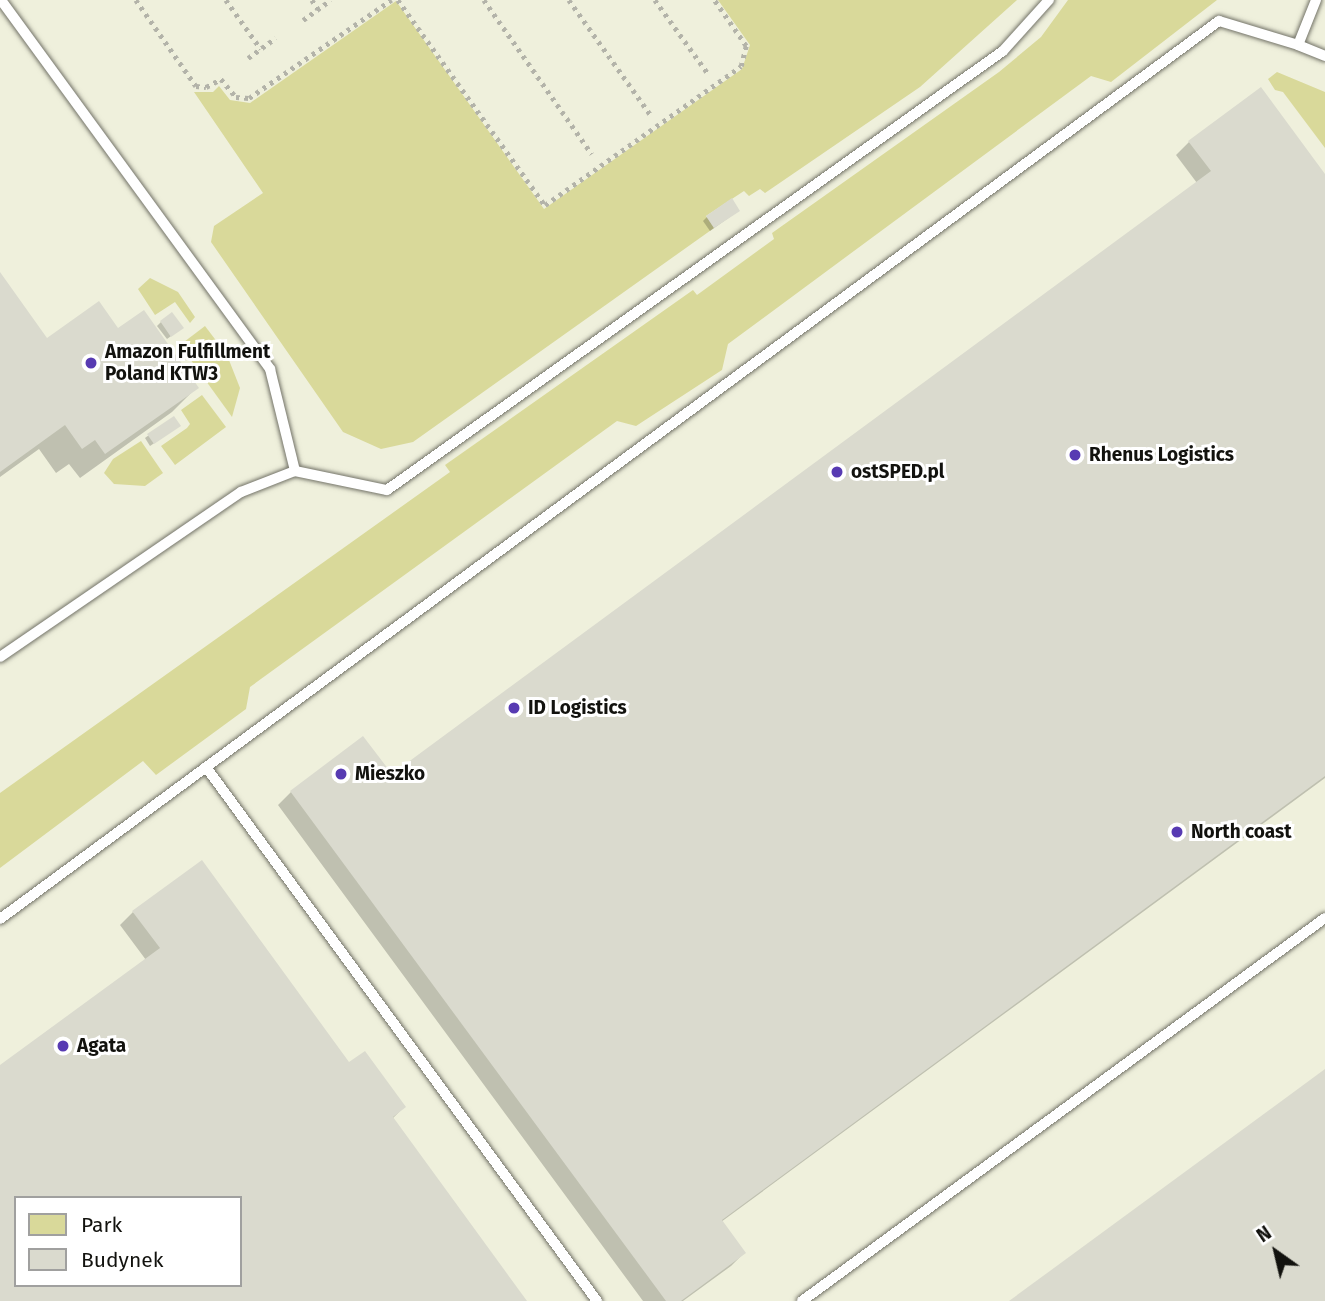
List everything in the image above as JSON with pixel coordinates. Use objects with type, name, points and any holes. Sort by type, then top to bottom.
[{"type":"lane","points":[[1,0],[270,369],[295,471]]},
{"type":"lane","points":[[0,657],[241,492],[295,471],[387,489],[1003,51],[1049,0]]},
{"type":"lane","points":[[1298,45],[1315,0]]},
{"type":"lane","points":[[0,919],[1219,21],[1325,56]]},
{"type":"lane","points":[[206,767],[597,1301]]},
{"type":"lane","points":[[802,1301],[1325,918]]},
{"type":"path","points":[[136,0],[197,86],[206,87],[221,79],[236,97],[249,98],[391,0]]},
{"type":"path","points":[[226,0],[261,48]]},
{"type":"path","points":[[312,0],[318,9]]},
{"type":"path","points":[[303,20],[331,0]]},
{"type":"path","points":[[398,0],[545,205],[741,66],[746,46],[714,0]]},
{"type":"path","points":[[484,0],[592,154]]},
{"type":"path","points":[[569,0],[650,114]]},
{"type":"path","points":[[655,0],[709,75]]},
{"type":"path","points":[[248,58],[276,38]]},
{"type":"shaded area","points":[[0,0],[1325,0],[1325,1301],[0,1301]]},
{"type":"green space","points":[[718,0],[1017,0],[920,87],[765,193],[760,189],[749,196],[744,191],[706,216],[714,228],[413,442],[381,449],[343,432],[211,242],[214,226],[263,193],[194,92],[213,92],[219,86],[230,100],[250,103],[396,1],[544,209],[742,69],[750,45]]},
{"type":"green space","points":[[1068,0],[1217,0],[1111,82],[1091,76],[728,344],[722,370],[636,426],[617,421],[250,687],[246,709],[156,775],[143,761],[0,868],[0,793],[450,472],[445,465],[693,290],[697,295],[774,239],[772,233],[999,72],[1041,37]]},
{"type":"green space","points":[[1277,72],[1325,92],[1325,148],[1283,92],[1275,90],[1268,79]]},
{"type":"green space","points":[[150,278],[178,292],[195,317],[190,323],[175,302],[155,315],[138,289]]},
{"type":"green space","points":[[205,326],[227,355],[240,388],[232,417],[180,345]]},
{"type":"green space","points":[[202,395],[226,427],[175,465],[161,446],[187,428],[190,424],[181,410]]},
{"type":"green space","points":[[141,441],[163,473],[145,486],[114,484],[104,473],[113,459]]},
{"type":"building","name":"Rhenus Logistics","points":[[1261,87],[1325,174],[1325,776],[722,1220],[746,1253],[681,1301],[666,1301],[290,791],[363,736],[392,774],[1211,171],[1188,141]]},
{"type":"building","points":[[732,198],[740,211],[714,228],[706,216]]},
{"type":"building","name":"Amazon Fulfillment Poland KTW3","points":[[0,272],[47,338],[99,301],[118,328],[144,310],[199,388],[105,454],[95,440],[82,449],[65,425],[0,472]]},
{"type":"building","points":[[172,312],[184,328],[171,337],[160,321]]},
{"type":"building","points":[[174,416],[181,426],[154,444],[147,434]]},
{"type":"building","points":[[202,860],[349,1062],[365,1051],[406,1107],[393,1117],[527,1301],[0,1301],[0,1065],[160,948],[132,911]]},
{"type":"building","points":[[1325,1069],[1325,1301],[1009,1301]]},
{"type":"place","name":"Amazon Fulfillment Poland KTW3","points":[[91,363]]},
{"type":"place","name":"Rhenus Logistics","points":[[1075,455]]},
{"type":"place","name":"ostSPED.pl","points":[[837,472]]},
{"type":"place","name":"ID Logistics","points":[[514,708]]},
{"type":"place","name":"Mieszko","points":[[341,774]]},
{"type":"place","name":"North coast","points":[[1177,832]]},
{"type":"place","name":"Agata","points":[[63,1046]]}]
